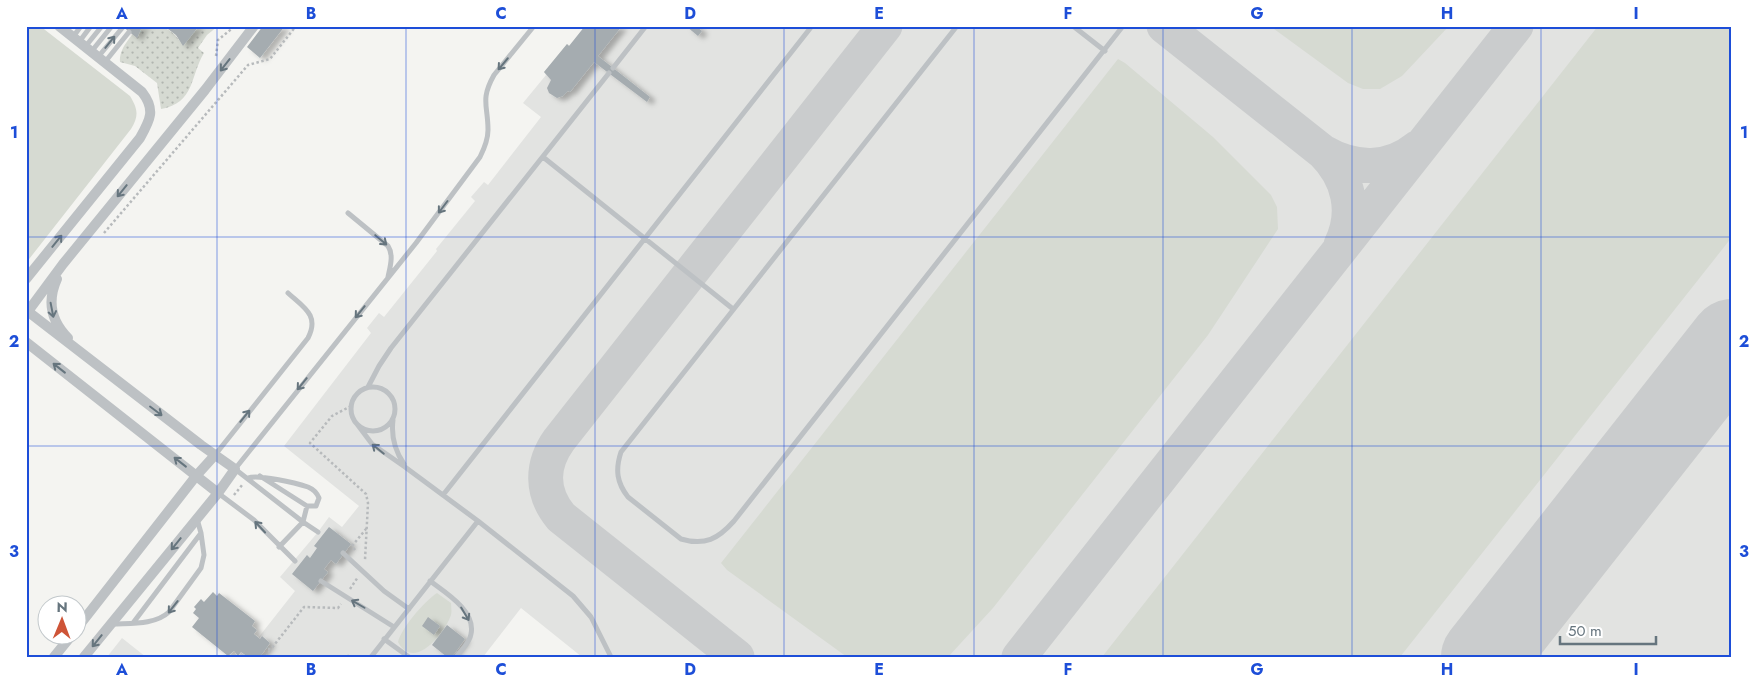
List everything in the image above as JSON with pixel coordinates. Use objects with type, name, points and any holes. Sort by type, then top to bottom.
[{"type":"street","points":[[84,657],[218,493],[235,469],[27,312],[63,264],[205,90],[254,26]]},
{"type":"street","points":[[26,279],[140,138],[151,113],[150,105],[142,92],[81,42]]},
{"type":"street","points":[[63,264],[52,289],[51,300],[54,320],[88,359]]},
{"type":"street","points":[[26,342],[218,493]]},
{"type":"street","points":[[88,614],[215,454]]},
{"type":"street","points":[[54,657],[63,646]]},
{"type":"lane","points":[[81,26],[81,42]]},
{"type":"lane","points":[[81,42],[92,26]]},
{"type":"lane","points":[[81,42],[102,26]]},
{"type":"lane","points":[[81,42],[112,26]]},
{"type":"lane","points":[[318,532],[235,469],[416,243],[480,157],[488,130],[485,100],[489,84],[494,75],[534,26]]},
{"type":"lane","points":[[613,68],[646,26]]},
{"type":"lane","points":[[443,494],[646,239],[812,26]]},
{"type":"lane","points":[[956,26],[621,452],[617,470],[619,481],[628,497],[681,539],[692,542],[704,542],[724,532],[734,521],[1123,26]]},
{"type":"lane","points":[[1073,26],[1104,51]]},
{"type":"lane","points":[[81,42],[122,27]]},
{"type":"lane","points":[[81,42],[129,32]]},
{"type":"lane","points":[[368,387],[391,348],[609,73]]},
{"type":"lane","points":[[543,157],[733,309]]},
{"type":"lane","points":[[348,213],[391,250],[392,256],[388,278]]},
{"type":"lane","points":[[215,454],[308,338],[312,330],[312,319],[309,312],[288,293]]},
{"type":"lane","points":[[406,467],[397,454],[395,447],[392,430],[395,407],[392,398],[386,391],[377,387],[368,387],[356,394],[351,406],[353,418],[372,444],[443,494],[541,570],[581,604],[600,631],[611,657]]},
{"type":"lane","points":[[357,424],[370,430],[377,430],[384,427],[393,416]]},
{"type":"lane","points":[[248,478],[260,476],[308,487],[317,492],[319,498],[316,506],[306,506],[260,476]]},
{"type":"lane","points":[[218,493],[254,520],[295,561]]},
{"type":"lane","points":[[279,547],[303,522],[306,506]]},
{"type":"lane","points":[[110,624],[154,621],[163,618],[169,612],[201,568],[204,555],[197,519]]},
{"type":"lane","points":[[371,657],[478,521]]},
{"type":"lane","points":[[133,623],[201,533]]},
{"type":"lane","points":[[343,553],[384,591],[408,609]]},
{"type":"lane","points":[[321,581],[394,628]]},
{"type":"lane","points":[[430,581],[461,606],[472,626],[472,635],[456,657]]},
{"type":"lane","points":[[384,639],[409,657]]},
{"type":"path","points":[[102,236],[248,65],[270,59],[296,26]]},
{"type":"path","points":[[351,406],[332,416],[310,443],[366,494],[368,503],[365,560]]},
{"type":"path","points":[[266,657],[271,649]]},
{"type":"shaded area","points":[[26,26],[40,26],[130,96],[135,105],[136,112],[131,129],[26,263]]},
{"type":"shaded area","points":[[139,26],[165,28],[183,45],[199,26],[218,26],[207,35],[198,48],[204,53],[186,95],[172,106],[161,109],[157,83],[135,66],[120,62],[123,47]]},
{"type":"shaded area","points":[[585,26],[1732,26],[1732,657],[582,657],[521,608],[483,657],[260,657],[270,643],[263,637],[258,638],[295,591],[280,577],[329,517],[342,527],[359,506],[284,446],[371,333],[367,328],[379,313],[384,317],[475,201],[471,197],[484,182],[488,185],[541,117],[523,103],[546,75],[544,72],[567,44],[570,46]]},
{"type":"shaded area","points":[[1270,26],[1449,26],[1402,76],[1380,89],[1363,89],[1348,83]]},
{"type":"shaded area","points":[[1598,26],[1732,26],[1732,237],[1400,657],[1102,657]]},
{"type":"shaded area","points":[[1118,59],[1213,137],[1271,195],[1277,207],[1278,229],[1208,335],[993,608],[949,656],[847,657],[727,570],[721,563]]},
{"type":"shaded area","points":[[437,593],[451,603],[451,614],[448,623],[428,646],[412,653],[405,650],[398,642],[400,636],[420,609]]},
{"type":"shaded area","points":[[122,638],[146,657],[107,657]]},
{"type":"building","points":[[122,26],[147,26],[141,29],[137,38]]},
{"type":"building","points":[[164,26],[199,26],[183,46],[176,35]]},
{"type":"building","points":[[263,26],[285,26],[260,58],[247,47]]},
{"type":"building","points":[[585,26],[622,26],[598,56],[650,97],[647,102],[594,62],[570,92],[568,91],[563,96],[557,98],[549,93],[547,88],[551,80],[544,72]]},
{"type":"building","points":[[686,26],[696,26],[702,31],[698,36]]},
{"type":"building","points":[[329,527],[351,544],[336,564],[331,560],[324,569],[328,572],[313,591],[292,574],[307,555],[310,558],[317,548],[314,546]]},
{"type":"building","points":[[213,592],[217,596],[219,593],[255,621],[252,626],[257,630],[254,634],[260,639],[262,636],[270,643],[260,657],[248,657],[241,652],[238,656],[234,651],[228,656],[192,627],[199,618],[193,613],[196,609],[194,607],[201,599],[204,602]]},
{"type":"building","points":[[428,617],[440,626],[434,635],[422,626]]},
{"type":"building","points":[[447,625],[465,639],[452,657],[447,657],[432,645]]},
{"type":"taxiway","points":[[737,657],[561,517],[554,508],[547,489],[546,469],[559,440],[885,26]]},
{"type":"taxiway","points":[[1164,26],[1323,152],[1335,158],[1359,165],[1383,164],[1406,156],[1417,148]]},
{"type":"taxiway","points":[[1019,657],[1516,26]]},
{"type":"taxiway","points":[[1323,152],[1339,173],[1348,196],[1349,220],[1341,245]]},
{"type":"runway","points":[[1484,657],[1732,342]]}]
